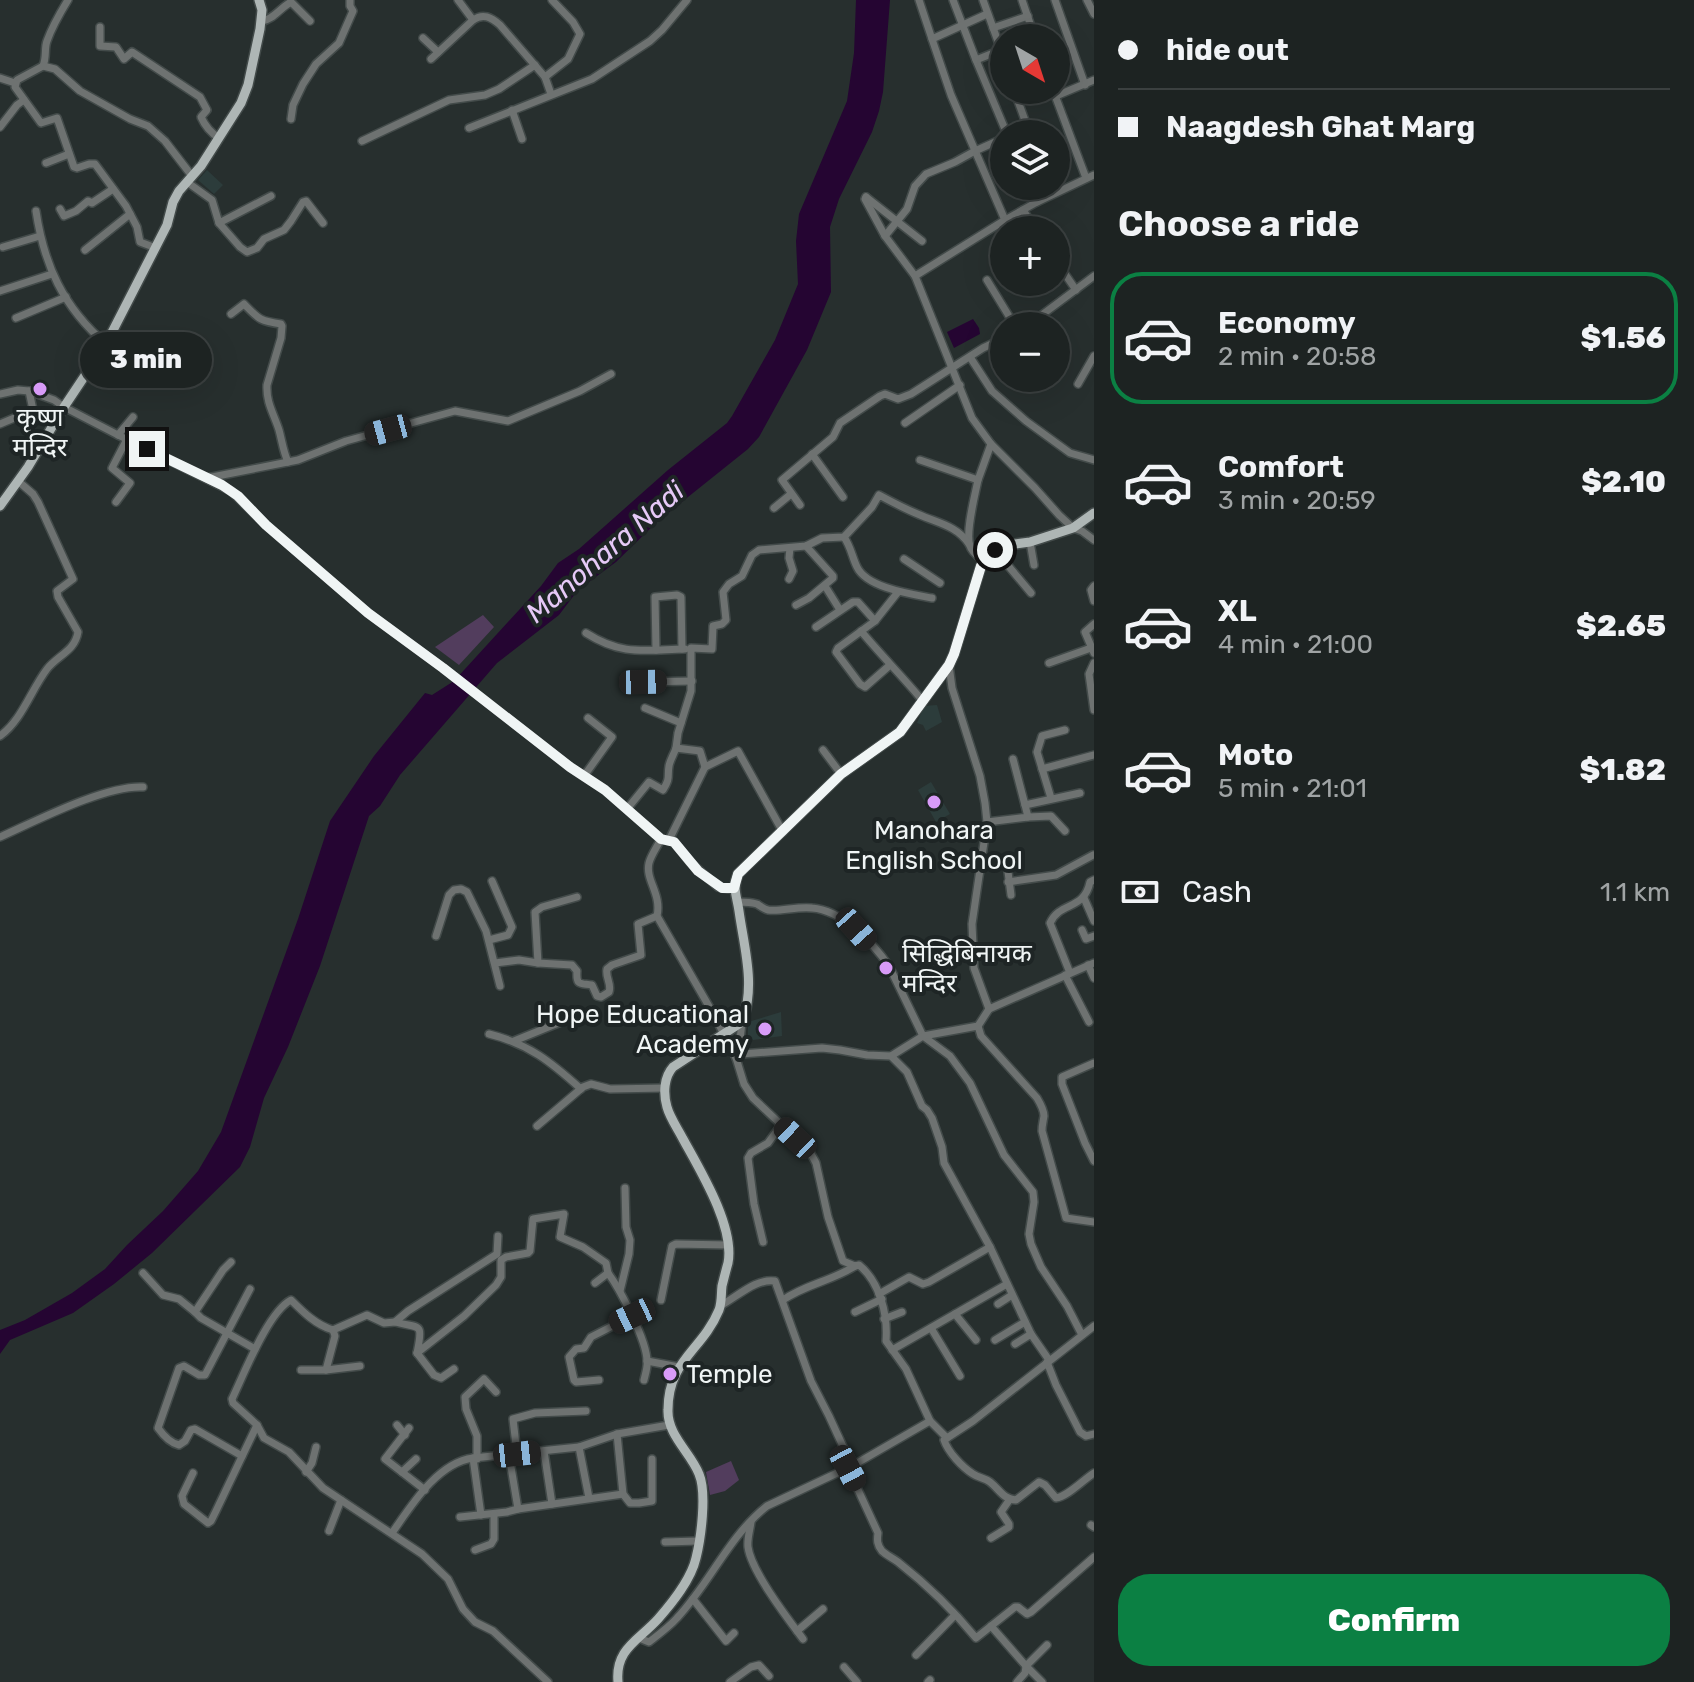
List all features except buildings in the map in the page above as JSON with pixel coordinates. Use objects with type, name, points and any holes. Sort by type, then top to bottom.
[{"type":"main road","points":[[0,506],[106,344],[167,225],[179,191],[241,103],[262,21],[259,0]]},
{"type":"main road","points":[[618,1682],[617,1668],[621,1657],[630,1644],[658,1618],[688,1577],[696,1560],[704,1500],[701,1478],[669,1425],[669,1392],[679,1367],[708,1329],[720,1306],[729,1259],[719,1209],[670,1115],[665,1088],[673,1067],[742,1022],[747,1009],[749,986],[734,888],[738,874],[841,774],[900,732],[949,665],[984,561],[995,550],[1073,528],[1094,513]]},
{"type":"street","points":[[0,78],[15,83],[43,66],[47,39],[68,0]]},
{"type":"street","points":[[291,119],[293,105],[303,84],[316,64],[341,39],[353,11],[350,0]]},
{"type":"street","points":[[458,0],[473,20]]},
{"type":"street","points":[[545,77],[568,59],[580,34],[552,0]]},
{"type":"street","points":[[919,0],[951,95],[1003,216]]},
{"type":"street","points":[[953,0],[1002,120]]},
{"type":"street","points":[[983,0],[991,24]]},
{"type":"street","points":[[1022,0],[1031,24]]},
{"type":"street","points":[[1055,0],[1085,85]]},
{"type":"street","points":[[1087,0],[1094,14]]},
{"type":"street","points":[[469,128],[592,79],[650,41],[686,1]]},
{"type":"street","points":[[262,21],[267,21],[291,2],[310,21]]},
{"type":"street","points":[[932,39],[987,14]]},
{"type":"street","points":[[431,59],[473,20],[484,15],[494,20],[535,65],[545,77],[551,94]]},
{"type":"street","points":[[1005,24],[1028,16]]},
{"type":"street","points":[[100,27],[100,46],[116,47],[124,59],[132,52],[200,97],[207,110],[201,117],[212,134],[219,138]]},
{"type":"street","points":[[423,38],[438,52]]},
{"type":"street","points":[[976,60],[990,57]]},
{"type":"street","points":[[362,141],[449,100],[485,95],[499,89],[535,65]]},
{"type":"street","points":[[43,66],[55,69],[80,91],[148,126],[165,141],[190,179],[212,200],[219,223],[247,252],[257,248],[264,239],[284,230],[303,202],[306,201],[323,223]]},
{"type":"street","points":[[1070,89],[1094,80]]},
{"type":"street","points":[[15,83],[41,123],[57,118],[75,168],[95,164],[130,214],[140,242],[156,248]]},
{"type":"street","points":[[0,127],[24,100]]},
{"type":"street","points":[[1012,216],[1090,176],[1059,104]]},
{"type":"street","points":[[512,110],[522,139]]},
{"type":"street","points":[[885,236],[907,209],[919,181],[931,171],[990,144]]},
{"type":"street","points":[[46,163],[69,154]]},
{"type":"street","points":[[60,209],[64,216],[113,189]]},
{"type":"street","points":[[219,223],[271,196]]},
{"type":"street","points":[[922,241],[866,197],[885,236],[915,276],[972,418],[991,444],[1073,528],[1094,540]]},
{"type":"street","points":[[1023,210],[1027,216]]},
{"type":"street","points":[[36,211],[52,274],[93,333],[106,344]]},
{"type":"street","points":[[85,250],[130,214]]},
{"type":"street","points":[[915,276],[990,229]]},
{"type":"street","points":[[3,247],[40,236]]},
{"type":"street","points":[[0,291],[52,274]]},
{"type":"street","points":[[1046,312],[1094,276]]},
{"type":"street","points":[[987,280],[1006,312]]},
{"type":"street","points":[[1070,281],[1076,290]]},
{"type":"street","points":[[16,318],[66,297]]},
{"type":"street","points":[[231,314],[244,304],[257,318],[282,326],[267,393],[269,408],[288,462]]},
{"type":"street","points":[[800,505],[782,480],[833,437],[840,423],[880,396],[885,394],[898,399],[911,394],[990,345]]},
{"type":"street","points":[[1078,384],[1094,356]]},
{"type":"street","points":[[970,357],[992,391],[1026,421],[1070,453],[1094,460]]},
{"type":"street","points":[[207,478],[298,460],[346,441],[455,411],[508,421],[580,391],[611,374]]},
{"type":"street","points":[[905,423],[960,385]]},
{"type":"street","points":[[0,424],[33,410],[29,391]]},
{"type":"street","points":[[0,394],[29,391],[54,400],[238,496],[333,585],[605,790],[665,840],[674,842],[689,861],[718,887],[734,888]]},
{"type":"street","points":[[118,435],[133,417]]},
{"type":"street","points":[[116,502],[130,483],[112,468],[127,439]]},
{"type":"street","points":[[969,544],[971,512],[978,480],[991,444]]},
{"type":"street","points":[[812,454],[843,497]]},
{"type":"street","points":[[920,460],[978,480]]},
{"type":"street","points":[[0,736],[11,725],[47,669],[73,647],[78,632],[57,591],[73,579],[38,502],[18,481]]},
{"type":"street","points":[[774,508],[791,494]]},
{"type":"street","points":[[586,633],[603,644],[621,649],[712,649],[713,626],[726,620],[723,592],[742,576],[752,555],[759,550],[806,546],[822,538],[844,537],[879,495],[948,526],[961,535],[984,561]]},
{"type":"street","points":[[844,537],[850,545],[857,568],[864,576],[898,592],[932,598]]},
{"type":"street","points":[[1030,542],[1034,565]]},
{"type":"street","points":[[796,605],[833,578],[833,573],[806,546]]},
{"type":"street","points":[[789,579],[793,571],[790,548]]},
{"type":"street","points":[[995,550],[1031,593]]},
{"type":"street","points":[[904,559],[940,583]]},
{"type":"street","points":[[825,586],[840,610]]},
{"type":"street","points":[[1094,586],[1091,590],[1094,601]]},
{"type":"street","points":[[890,665],[865,687],[836,652],[875,621],[898,592]]},
{"type":"street","points":[[627,809],[649,782],[663,790],[665,788],[669,778],[667,770],[691,691],[681,597],[677,595],[655,597],[656,650]]},
{"type":"street","points":[[816,627],[850,603],[858,602],[875,621]]},
{"type":"street","points":[[1049,663],[1092,650],[1085,632],[1094,624]]},
{"type":"street","points":[[861,631],[922,700]]},
{"type":"street","points":[[1094,663],[1089,674],[1094,710]]},
{"type":"street","points":[[949,665],[952,688],[983,790],[987,822],[972,924],[974,968],[989,1009]]},
{"type":"street","points":[[643,682],[692,681]]},
{"type":"street","points":[[645,708],[681,723]]},
{"type":"street","points":[[584,776],[612,737],[588,718]]},
{"type":"street","points":[[1051,798],[1037,752],[1042,736],[1065,730]]},
{"type":"street","points":[[676,748],[700,751],[705,767]]},
{"type":"street","points":[[823,750],[841,774]]},
{"type":"street","points":[[739,1056],[723,1034],[657,916],[659,900],[648,864],[665,840],[705,767],[738,751],[783,832]]},
{"type":"street","points":[[1042,769],[1094,755]]},
{"type":"street","points":[[1013,759],[1028,817]]},
{"type":"street","points":[[0,837],[91,798],[127,786],[143,787]]},
{"type":"street","points":[[1025,805],[1080,793]]},
{"type":"street","points":[[987,822],[1051,816],[1065,831]]},
{"type":"street","points":[[1008,882],[1056,875],[1093,855]]},
{"type":"street","points":[[981,862],[1002,860],[1007,864],[1011,895]]},
{"type":"street","points":[[1089,1022],[1050,923],[1054,915],[1084,898],[1090,882],[1094,880]]},
{"type":"street","points":[[489,940],[508,935],[512,927],[492,881]]},
{"type":"street","points":[[436,936],[449,895],[454,890],[467,892],[489,940],[500,986]]},
{"type":"street","points":[[538,963],[535,912],[577,897]]},
{"type":"street","points":[[1084,898],[1091,908],[1094,921]]},
{"type":"street","points":[[738,902],[753,903],[768,910],[815,908],[839,917],[856,929],[889,966],[923,1036],[950,1056],[963,1072],[1004,1155],[1033,1192],[1031,1244],[1041,1267],[1082,1335]]},
{"type":"street","points":[[495,963],[519,960],[572,965],[581,985],[592,985],[597,996],[605,995],[610,989],[607,969],[641,955],[638,924],[657,916]]},
{"type":"street","points":[[1082,930],[1086,939],[1094,936]]},
{"type":"street","points":[[739,1056],[822,1048],[891,1056],[923,1036],[978,1026],[989,1009],[1091,964],[1094,978]]},
{"type":"street","points":[[514,1041],[573,1017]]},
{"type":"street","points":[[742,1022],[739,1056],[744,1084],[753,1098],[810,1152],[843,1261],[859,1265],[868,1272],[880,1296],[886,1341],[906,1369],[930,1421],[947,1438]]},
{"type":"street","points":[[978,1026],[981,1036],[1037,1098],[1043,1113],[1042,1131],[1066,1218],[1094,1222]]},
{"type":"street","points":[[489,1034],[532,1049],[581,1089]]},
{"type":"street","points":[[891,1056],[907,1072],[922,1106],[932,1118],[944,1163],[990,1247],[1031,1334],[1048,1361],[1056,1385],[1080,1432],[1086,1436],[1094,1433]]},
{"type":"street","points":[[1094,1063],[1062,1077],[1062,1084],[1094,1161]]},
{"type":"street","points":[[537,1126],[591,1084],[610,1089],[665,1088]]},
{"type":"street","points":[[763,1242],[748,1158],[768,1143],[781,1125]]},
{"type":"street","points":[[620,1293],[630,1240],[626,1227],[625,1188]]},
{"type":"street","points":[[395,1322],[408,1311],[499,1257],[530,1251],[533,1219],[564,1214],[560,1237],[583,1247],[606,1263],[608,1273],[632,1316],[647,1361],[644,1380]]},
{"type":"street","points":[[417,1353],[457,1323],[496,1285],[501,1277],[498,1236]]},
{"type":"street","points":[[661,1300],[672,1246],[728,1245]]},
{"type":"street","points":[[855,1312],[909,1277],[923,1284],[929,1282],[990,1247]]},
{"type":"street","points":[[195,1312],[231,1262]]},
{"type":"street","points":[[783,1300],[855,1266]]},
{"type":"street","points":[[143,1273],[163,1295],[179,1299],[201,1318],[255,1349]]},
{"type":"street","points":[[595,1283],[608,1273]]},
{"type":"street","points":[[943,1273],[947,1282]]},
{"type":"street","points":[[720,1306],[760,1282],[775,1281],[811,1381],[878,1533],[879,1547],[897,1560],[976,1638],[1017,1606],[1027,1614],[1031,1612],[1094,1557]]},
{"type":"street","points":[[892,1350],[1007,1284]]},
{"type":"street","points":[[242,1456],[195,1429],[179,1445],[158,1428],[179,1368],[184,1366],[205,1375],[250,1289]]},
{"type":"street","points":[[998,1304],[1012,1295]]},
{"type":"street","points":[[326,1370],[335,1336],[333,1330],[315,1321],[291,1300],[282,1305],[255,1349],[232,1399],[233,1403],[257,1425],[264,1438],[289,1452],[323,1488],[422,1554],[448,1579],[463,1609],[475,1622],[493,1631],[548,1682]]},
{"type":"street","points":[[955,1314],[976,1340]]},
{"type":"street","points":[[333,1330],[367,1315],[384,1323],[413,1323],[421,1335],[417,1353]]},
{"type":"street","points":[[599,1380],[576,1382],[569,1357],[576,1349],[584,1348],[591,1337],[632,1316]]},
{"type":"street","points":[[884,1319],[898,1317]]},
{"type":"street","points":[[995,1340],[1025,1322]]},
{"type":"street","points":[[1094,1326],[973,1421],[944,1440],[946,1447],[971,1474],[991,1483],[1010,1499],[1016,1500],[1039,1482],[1056,1498],[1063,1497],[1094,1473]]},
{"type":"street","points":[[931,1328],[958,1373],[948,1377]]},
{"type":"street","points":[[1015,1344],[1031,1334]]},
{"type":"street","points":[[417,1353],[434,1375],[441,1378],[454,1369]]},
{"type":"street","points":[[647,1361],[679,1367]]},
{"type":"street","points":[[301,1370],[360,1366]]},
{"type":"street","points":[[481,1515],[475,1458],[477,1436],[466,1409],[465,1397],[484,1379],[496,1392]]},
{"type":"street","points":[[518,1509],[513,1419],[535,1413],[586,1411]]},
{"type":"street","points":[[639,1638],[649,1642],[678,1618],[752,1519],[767,1506],[850,1467],[930,1421]]},
{"type":"street","points":[[193,1473],[182,1496],[184,1504],[208,1523],[257,1425]]},
{"type":"street","points":[[397,1425],[407,1431],[385,1459],[425,1490]]},
{"type":"street","points":[[392,1533],[418,1496],[452,1464],[462,1459],[579,1447],[617,1434],[669,1425]]},
{"type":"street","points":[[617,1434],[623,1494],[630,1503],[652,1501],[652,1459]]},
{"type":"street","points":[[306,1472],[316,1447]]},
{"type":"street","points":[[579,1447],[589,1498]]},
{"type":"street","points":[[544,1451],[552,1504]]},
{"type":"street","points":[[402,1472],[416,1459]]},
{"type":"street","points":[[460,1517],[623,1494]]},
{"type":"street","points":[[991,1538],[1009,1527],[1001,1512],[1010,1499]]},
{"type":"street","points":[[329,1531],[341,1500]]},
{"type":"street","points":[[475,1550],[491,1544],[494,1539],[494,1514]]},
{"type":"street","points":[[752,1519],[748,1550],[761,1578],[803,1639]]},
{"type":"street","points":[[665,1542],[698,1541]]},
{"type":"street","points":[[693,1599],[726,1641],[734,1633]]},
{"type":"street","points":[[797,1631],[823,1609]]},
{"type":"street","points":[[916,1655],[955,1615]]},
{"type":"street","points":[[991,1626],[1042,1682]]},
{"type":"street","points":[[1017,1682],[1025,1673],[1026,1666],[1047,1645]]},
{"type":"street","points":[[730,1682],[759,1665],[769,1676]]},
{"type":"street","points":[[844,1667],[857,1682]]},
{"type":"shaded area","points":[[207,170],[223,185],[214,194],[198,180]]},
{"type":"shaded area","points":[[483,615],[494,627],[459,665],[435,647]]},
{"type":"shaded area","points":[[937,705],[942,722],[926,731],[923,725],[917,723],[924,706]]},
{"type":"shaded area","name":"Manohara English School","points":[[931,782],[950,814],[936,822],[918,790]]},
{"type":"shaded area","name":"Hope Educational Academy","points":[[781,1012],[782,1036],[753,1040],[748,1035],[748,1022]]},
{"type":"shaded area","points":[[731,1461],[739,1480],[725,1491],[710,1495],[706,1472]]},
{"type":"water","name":"Manohara Nadi","points":[[856,0],[890,0],[879,111],[839,199],[830,227],[831,292],[807,350],[759,437],[658,521],[616,562],[578,590],[559,615],[497,663],[400,775],[380,806],[369,816],[320,966],[264,1098],[250,1147],[240,1167],[152,1253],[114,1284],[73,1313],[10,1340],[0,1354],[0,1330],[25,1320],[72,1293],[105,1269],[198,1171],[221,1132],[330,821],[374,756],[425,693],[432,695],[454,681],[541,586],[558,563],[579,549],[732,416],[775,340],[798,284],[796,241],[799,214],[847,101],[854,53]]},
{"type":"water","points":[[973,319],[980,334],[954,348],[947,332]]},
{"type":"place","name":"कृष्ण मन्दिर","points":[[40,389]]},
{"type":"place","name":"Manohara English School","points":[[934,802]]},
{"type":"place","name":"सिद्धिबिनायक मन्दिर","points":[[886,968]]},
{"type":"place","name":"Hope Educational Academy","points":[[765,1029]]},
{"type":"place","name":"Temple","points":[[670,1374]]},
{"type":"route","points":[[147,449],[222,485],[238,496],[333,585],[570,767],[605,790],[661,839],[674,842],[698,871],[718,887],[728,889],[734,888],[738,874],[826,787],[900,732],[949,665],[981,566],[995,550]]}]
